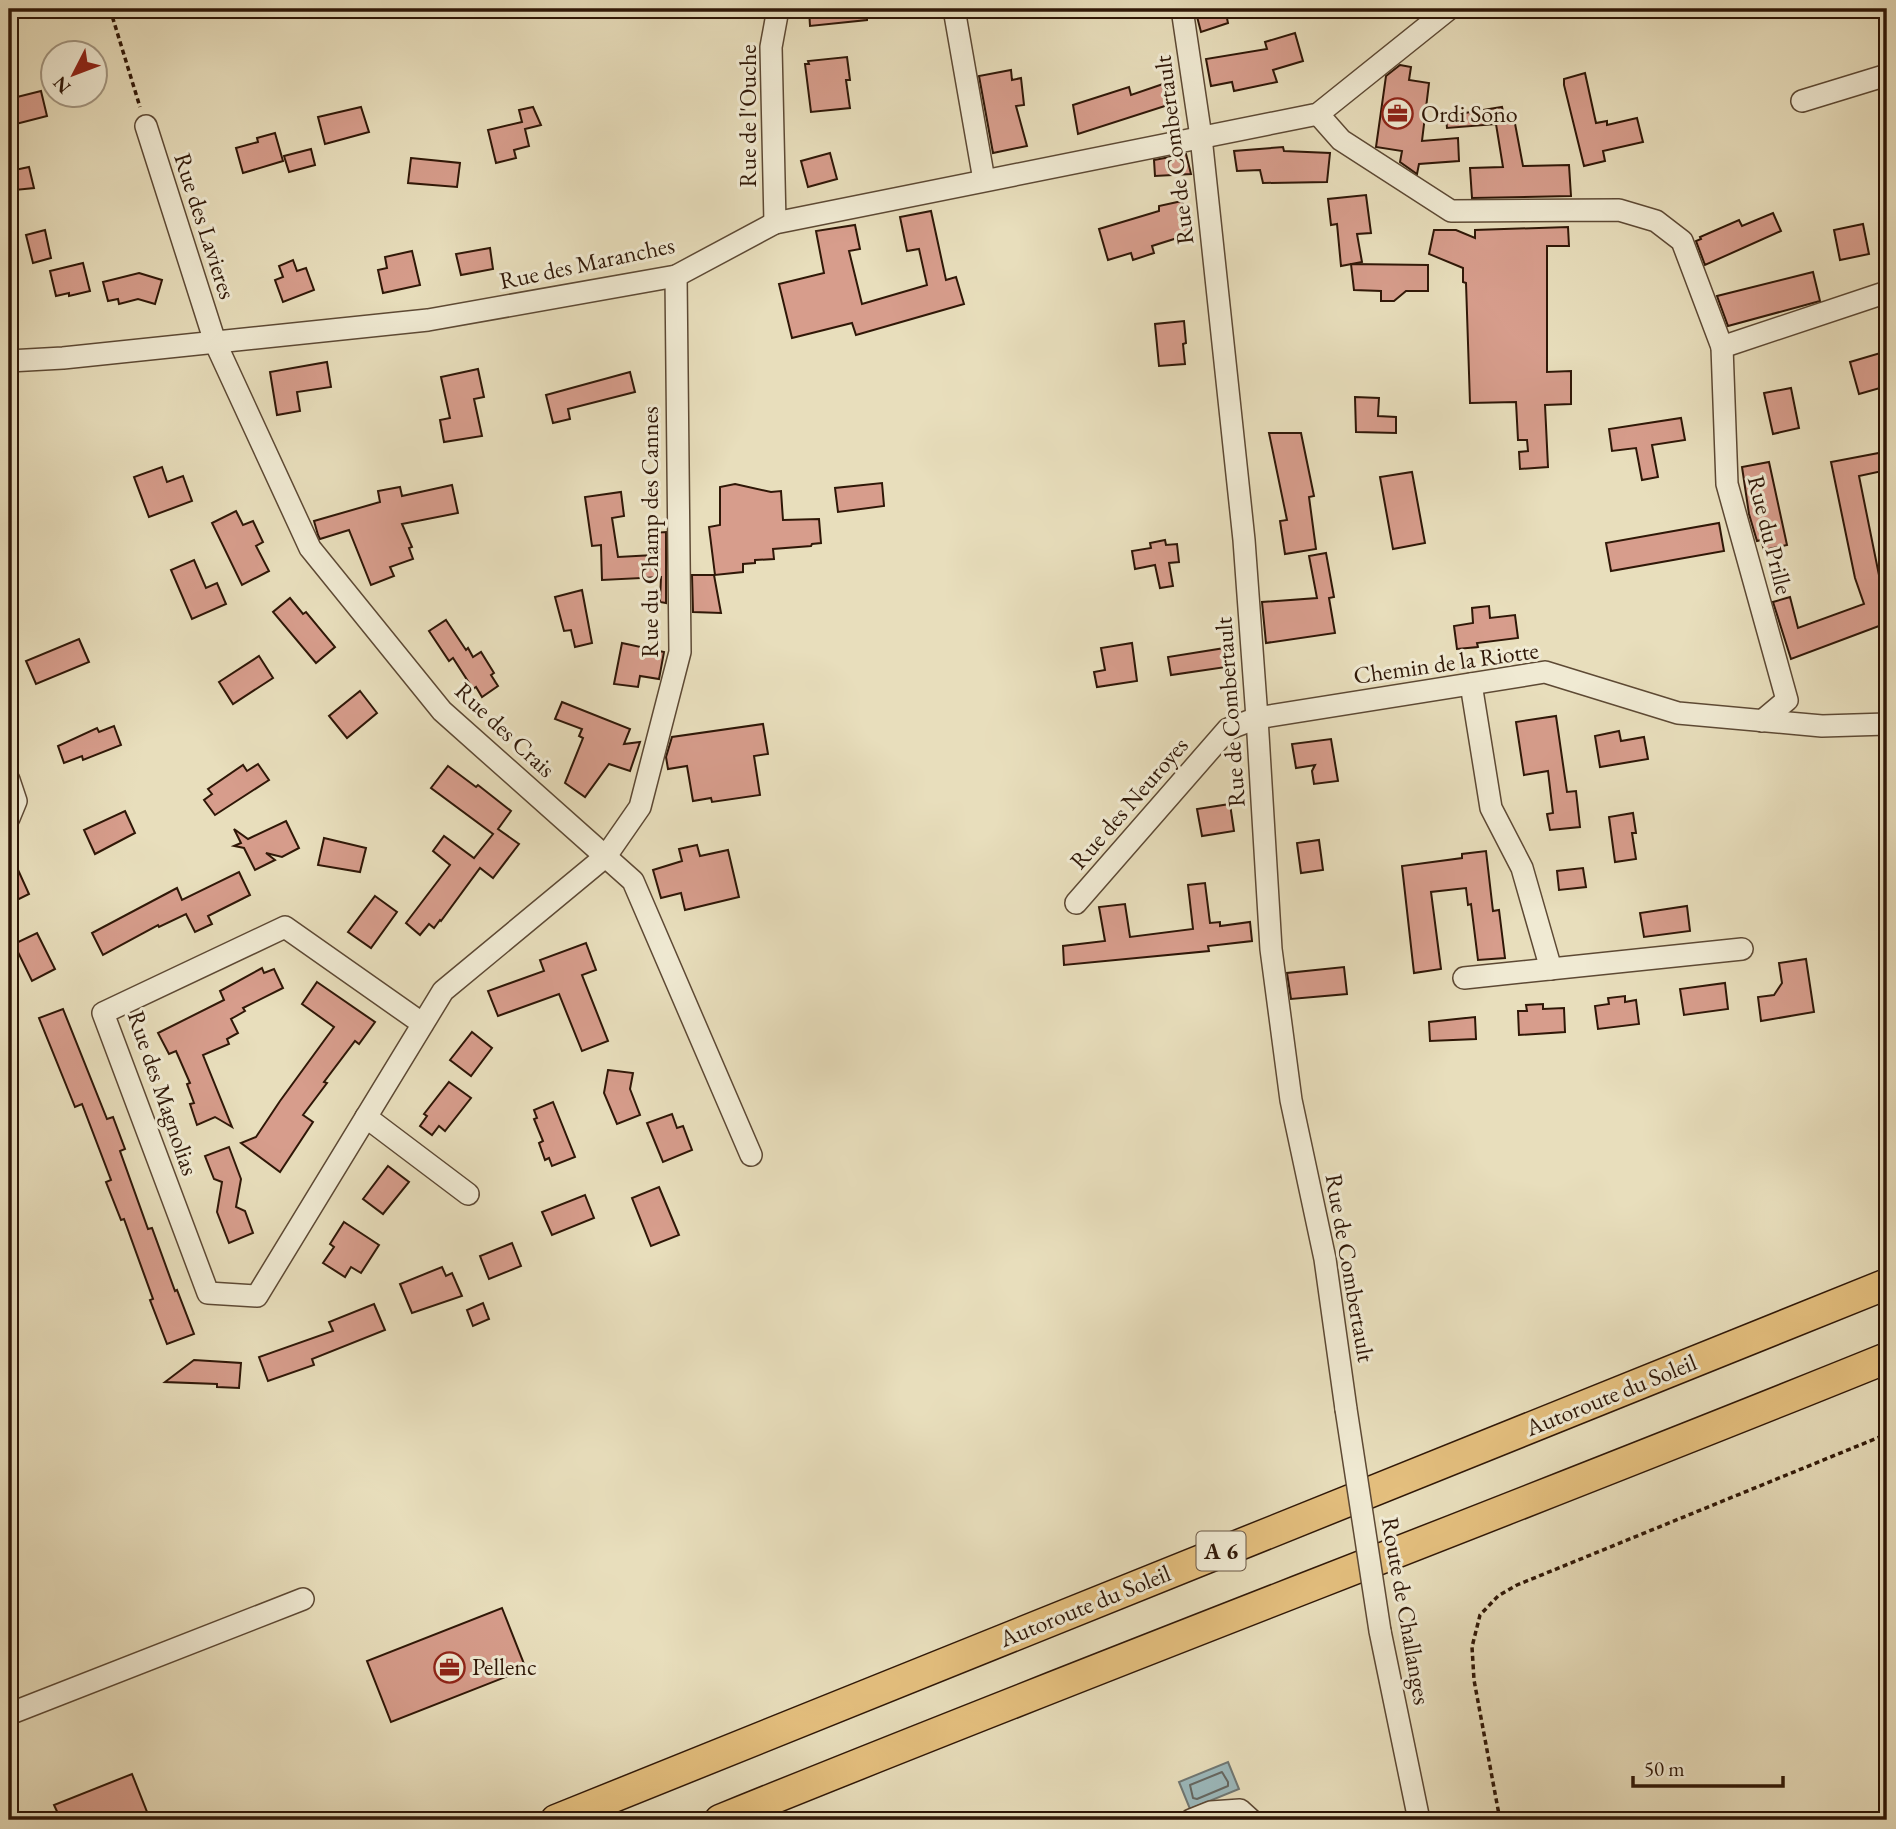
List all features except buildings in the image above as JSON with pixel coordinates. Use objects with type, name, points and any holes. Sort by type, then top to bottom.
[{"type":"highway","name":"Autoroute du Soleil","points":[[556,1820],[1887,1284]]},
{"type":"highway","points":[[720,1820],[972,1717],[1626,1463],[1887,1357]]},
{"type":"street","name":"Rue de l'Ouche","points":[[775,223],[771,47],[778,9]]},
{"type":"street","points":[[954,9],[984,180]]},
{"type":"street","name":"Rue de Combertault","points":[[1182,9],[1201,137],[1244,540],[1271,949],[1292,1100],[1325,1259],[1346,1409]]},
{"type":"street","points":[[1449,9],[1318,114],[1341,140],[1451,211],[1619,210],[1656,221],[1682,241],[1722,347],[1887,292]]},
{"type":"street","points":[[1802,101],[1887,75]]},
{"type":"street","name":"Rue des Maranches","points":[[9,361],[428,320],[676,276],[775,223],[1318,114]]},
{"type":"street","name":"Rue des Lavieres","points":[[146,126],[215,342]]},
{"type":"street","name":"Rue du Champ des Cannes","points":[[606,856],[640,807],[680,652],[676,276]]},
{"type":"street","name":"Rue des Crais","points":[[215,342],[310,548],[442,711],[633,881],[751,1155]]},
{"type":"street","name":"Rue du Prille","points":[[1722,347],[1727,484],[1787,700],[1762,721]]},
{"type":"street","name":"Chemin de la Riotte","points":[[1257,718],[1545,672],[1678,713],[1822,726],[1887,724]]},
{"type":"street","points":[[1471,684],[1491,808],[1522,868],[1551,969]]},
{"type":"street","name":"Rue des Neuroyes","points":[[1076,903],[1228,729],[1257,718]]},
{"type":"street","points":[[9,780],[16,801],[9,818]]},
{"type":"street","name":"Rue des Magnolias","points":[[423,1024],[285,927],[103,1013],[208,1293],[257,1296],[366,1117],[423,1024],[443,991],[606,856]]},
{"type":"street","points":[[1464,978],[1742,949]]},
{"type":"street","points":[[366,1117],[468,1194]]},
{"type":"street","name":"Route de Challanges","points":[[1346,1409],[1380,1631],[1419,1820]]},
{"type":"street","points":[[9,1714],[303,1599]]},
{"type":"street","points":[[1191,1820],[1211,1812],[1240,1810],[1251,1820]]},
{"type":"path","points":[[110,9],[146,126]]},
{"type":"path","points":[[1500,1820],[1475,1680],[1472,1647],[1480,1615],[1498,1597],[1517,1585],[1887,1434]]},
{"type":"water","points":[[1228,1762],[1239,1789],[1190,1809],[1179,1782]]},
{"type":"place","name":"Ordi Sono","points":[[1398,114]]},
{"type":"place","name":"Pellenc","points":[[449,1667]]}]
